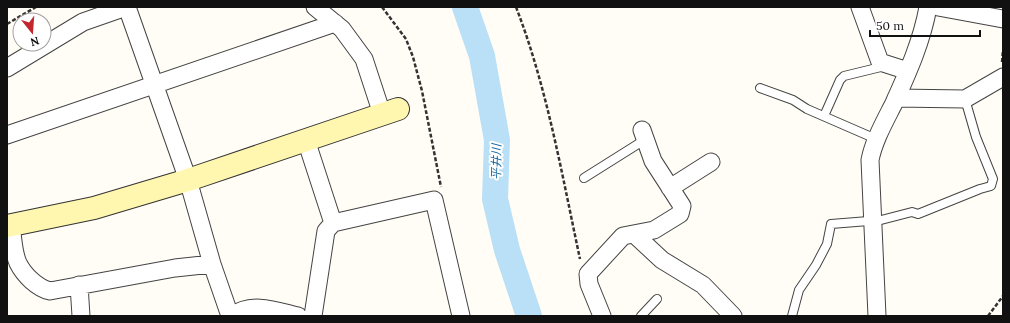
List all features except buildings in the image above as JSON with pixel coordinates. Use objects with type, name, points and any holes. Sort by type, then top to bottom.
[{"type":"street","points":[[7,68],[83,22],[127,7],[188,180],[212,264],[231,316],[239,311],[258,307],[298,316]]},
{"type":"street","points":[[212,264],[175,268],[50,291],[42,289],[34,282],[18,263],[9,226],[94,208],[188,180],[390,112],[364,59],[335,23],[315,7]]},
{"type":"street","points":[[860,7],[880,62],[908,71]]},
{"type":"street","points":[[877,316],[870,160],[876,139],[908,71],[923,30],[928,7]]},
{"type":"street","points":[[938,7],[1003,19]]},
{"type":"street","points":[[7,135],[335,23]]},
{"type":"street","points":[[896,98],[965,100],[1003,77]]},
{"type":"street","points":[[602,316],[589,284],[588,274],[623,236],[654,230],[680,214],[682,206],[653,161],[644,134]]},
{"type":"street","points":[[306,140],[333,223]]},
{"type":"street","points":[[670,188],[711,162]]},
{"type":"street","points":[[313,316],[326,231],[333,223],[434,200],[461,316]]},
{"type":"street","points":[[634,234],[662,260],[703,285],[733,316]]},
{"type":"street","points":[[79,285],[81,316]]},
{"type":"lane","points":[[824,116],[840,80],[844,76],[888,65]]},
{"type":"lane","points":[[760,88],[793,100],[824,116],[876,139]]},
{"type":"lane","points":[[792,316],[799,290],[816,265],[827,244],[831,224],[872,221],[912,212],[918,214],[991,186],[993,179],[976,138],[965,100]]},
{"type":"lane","points":[[584,178],[644,134]]},
{"type":"lane","points":[[641,316],[657,299]]},
{"type":"path","points":[[7,24],[36,7]]},
{"type":"path","points":[[382,7],[406,39],[413,57],[422,91],[442,195]]},
{"type":"path","points":[[516,7],[530,44],[556,150],[580,260]]},
{"type":"path","points":[[988,316],[1003,296]]},
{"type":"waterway","name":"平井川","points":[[465,7],[482,56],[497,140],[495,199],[507,250],[529,316]]}]
